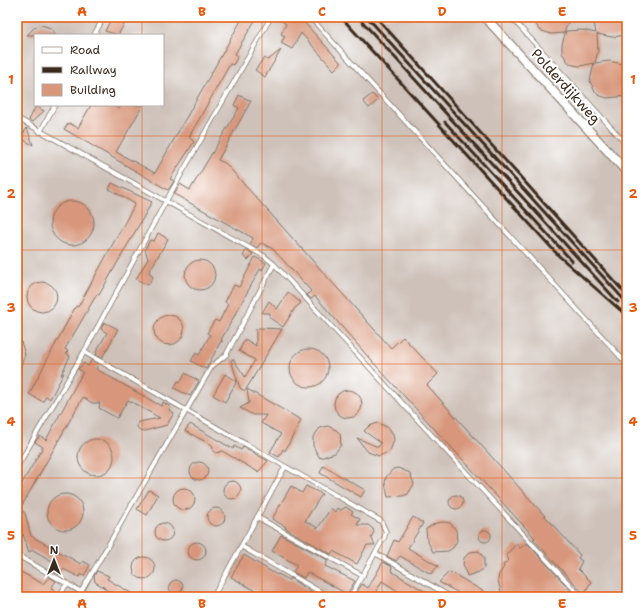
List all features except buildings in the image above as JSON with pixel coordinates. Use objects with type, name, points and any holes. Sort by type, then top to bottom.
[{"type":"street","name":"Polderdijkweg","points":[[485,17],[627,172]]},
{"type":"lane","points":[[95,34],[104,17]]},
{"type":"lane","points":[[17,467],[84,352],[166,201],[271,17]]},
{"type":"lane","points":[[310,17],[627,364]]},
{"type":"lane","points":[[511,17],[627,145]]},
{"type":"lane","points":[[40,132],[54,106]]},
{"type":"lane","points":[[17,118],[264,256],[274,264],[581,597]]},
{"type":"lane","points":[[81,592],[212,366],[226,355],[274,264]]},
{"type":"lane","points":[[84,352],[381,522],[386,532],[350,597]]},
{"type":"lane","points":[[17,455],[20,460]]},
{"type":"lane","points":[[213,597],[285,468]]},
{"type":"lane","points":[[257,517],[362,576]]},
{"type":"lane","points":[[242,546],[329,597]]},
{"type":"lane","points":[[375,553],[451,597]]},
{"type":"lane","points":[[17,555],[90,597]]},
{"type":"lane","points":[[59,597],[67,584]]},
{"type":"shaded area","points":[[17,17],[627,17],[627,597],[17,597]]},
{"type":"railway","points":[[341,17],[559,256],[627,316]]},
{"type":"railway","points":[[358,17],[618,302]]},
{"type":"railway","points":[[367,17],[627,303]]},
{"type":"railway","points":[[376,17],[624,292]]},
{"type":"railway","points":[[445,122],[572,261]]}]
